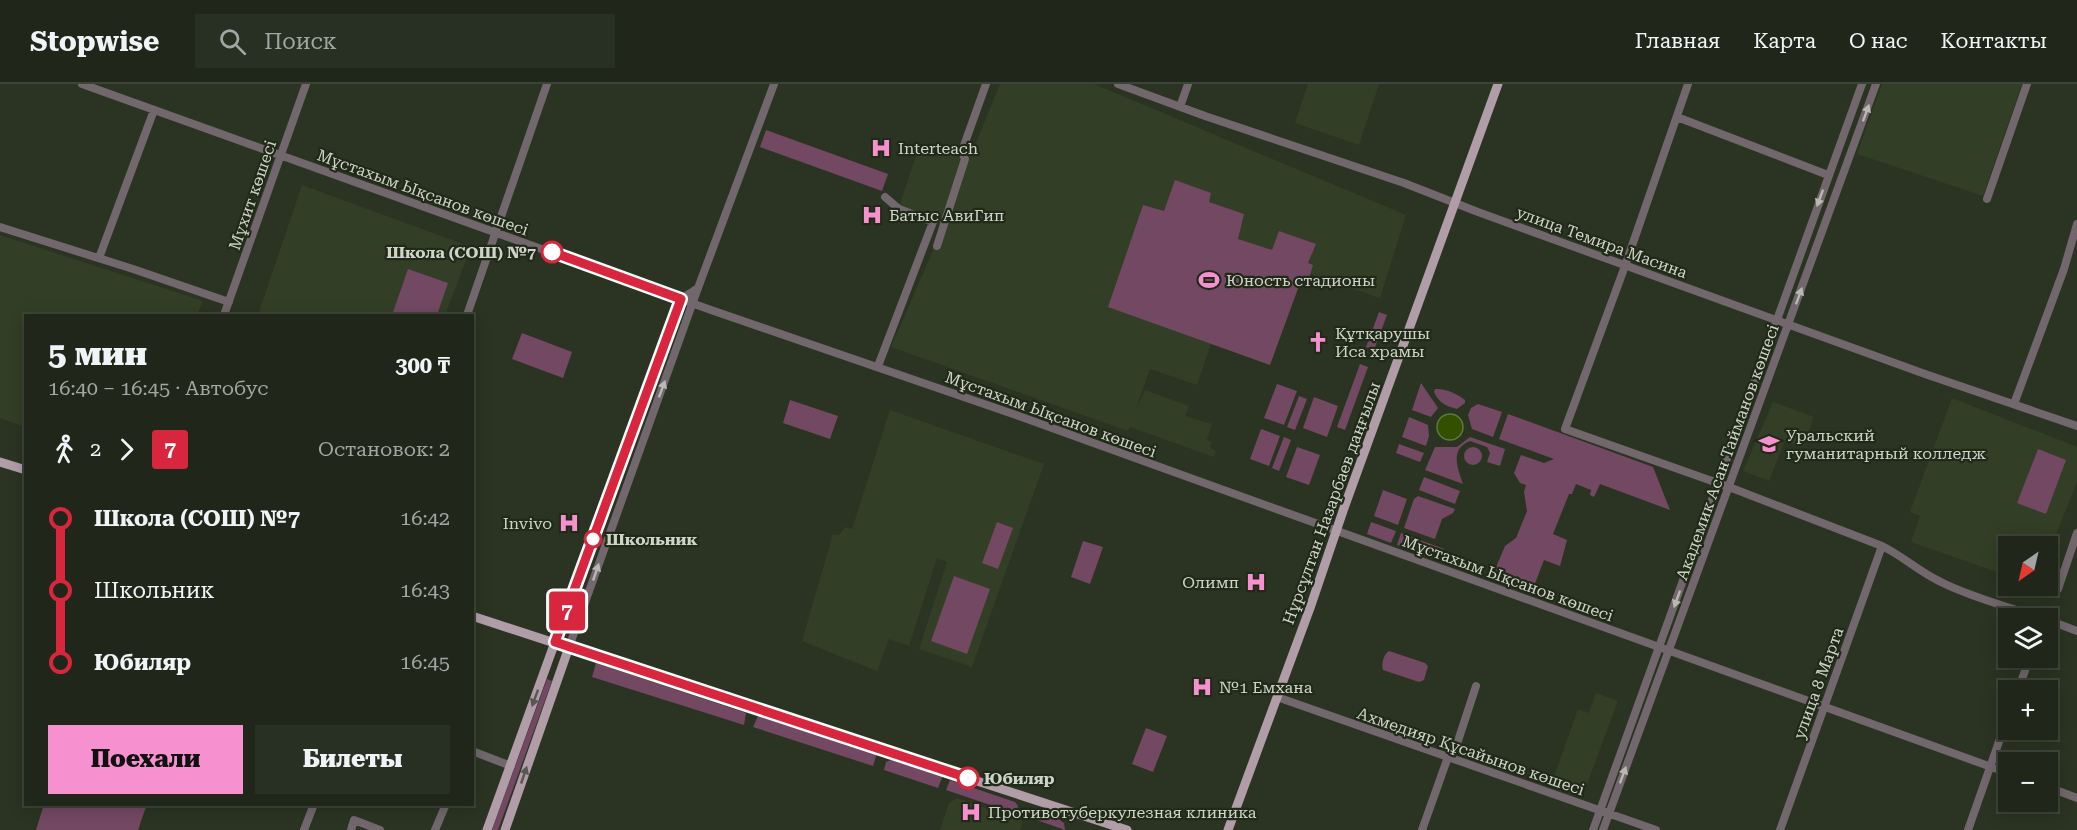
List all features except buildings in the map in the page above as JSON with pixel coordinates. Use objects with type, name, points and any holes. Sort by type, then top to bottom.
[{"type":"main road","name":"Нұрсұлтан Назарбаев даңғылы","points":[[1228,830],[1498,84]]},
{"type":"main road","points":[[0,462],[24,469]]},
{"type":"main road","points":[[474,617],[1127,830]]},
{"type":"main road","points":[[487,830],[555,642]]},
{"type":"main road","points":[[505,830],[569,648]]},
{"type":"street","name":"Мұстахым Ықсанов көшесі","points":[[82,84],[681,299],[878,366],[1998,769]]},
{"type":"street","name":"Мұхит көшесі","points":[[224,314],[306,84]]},
{"type":"street","points":[[468,314],[547,84]]},
{"type":"street","points":[[569,648],[774,84]]},
{"type":"street","points":[[937,246],[965,159],[962,151],[986,84]]},
{"type":"street","name":"улица Темира Масина","points":[[1118,84],[1404,183],[1625,266],[2077,426]]},
{"type":"street","points":[[1180,107],[1188,84]]},
{"type":"street","points":[[1688,84],[1565,429],[1719,483],[1882,546],[1900,555],[1918,570],[1943,584],[2012,608]]},
{"type":"street","name":"Академик Асан Тайманов көшесі","points":[[1593,830],[1862,84]]},
{"type":"street","name":"Академик Асан Тайманов көшесі","points":[[1603,830],[1876,84]]},
{"type":"street","points":[[1987,199],[2027,84]]},
{"type":"street","points":[[99,258],[154,110]]},
{"type":"street","points":[[1677,117],[1828,175]]},
{"type":"street","points":[[878,366],[933,222],[899,209],[885,197]]},
{"type":"street","points":[[2014,404],[2064,268],[2077,224]]},
{"type":"street","points":[[0,228],[99,258],[229,302]]},
{"type":"street","points":[[555,642],[681,299],[698,288]]},
{"type":"street","points":[[2058,589],[2077,533]]},
{"type":"street","name":"улица 8 Марта","points":[[1780,830],[1882,546]]},
{"type":"street","points":[[2058,624],[2077,631]]},
{"type":"street","points":[[1422,830],[1448,757],[1456,747],[1476,686]]},
{"type":"street","name":"Ахмедияр Құсайынов көшесі","points":[[1277,697],[1656,830]]},
{"type":"street","points":[[1968,830],[2000,740]]},
{"type":"street","points":[[474,752],[511,766]]},
{"type":"street","points":[[2058,791],[2077,798]]},
{"type":"street","points":[[304,830],[313,806]]},
{"type":"street","points":[[435,830],[445,806]]},
{"type":"street","points":[[351,830],[354,820],[380,830]]},
{"type":"shaded area","points":[[1000,84],[1094,84],[1406,215],[1380,298],[1304,272],[1270,365],[1211,344],[1197,385],[1150,369],[1135,412],[1145,390],[1189,406],[1185,416],[1212,424],[1207,440],[1212,442],[1210,448],[1216,451],[1214,457],[1130,427],[1128,431],[891,347],[944,225],[899,207],[920,144],[969,160]]},
{"type":"shaded area","points":[[1308,84],[1379,84],[1359,145],[1295,123]]},
{"type":"shaded area","points":[[1882,84],[2022,84],[1983,196],[1857,154]]},
{"type":"shaded area","points":[[766,130],[888,174],[882,191],[760,147]]},
{"type":"shaded area","points":[[1175,180],[1211,193],[1209,202],[1244,214],[1238,239],[1272,250],[1279,231],[1316,244],[1308,263],[1313,265],[1307,285],[1300,283],[1270,365],[1108,307],[1143,205],[1164,211]]},
{"type":"shaded area","points":[[302,185],[471,247],[445,314],[258,314]]},
{"type":"shaded area","points":[[0,235],[203,301],[197,314],[24,314],[24,427],[0,418]]},
{"type":"shaded area","points":[[408,269],[448,283],[437,314],[392,314]]},
{"type":"shaded area","points":[[1379,312],[1387,315],[1374,350],[1366,347]]},
{"type":"shaded area","points":[[522,333],[572,352],[563,378],[512,359]]},
{"type":"shaded area","points":[[1360,364],[1368,367],[1345,430],[1337,427]]},
{"type":"shaded area","points":[[1421,383],[1438,408],[1431,417],[1412,410]]},
{"type":"shaded area","points":[[1277,384],[1297,391],[1284,425],[1264,418]]},
{"type":"shaded area","points":[[1435,389],[1443,389],[1455,394],[1465,400],[1465,403],[1457,409],[1446,405],[1436,396]]},
{"type":"shaded area","points":[[1299,396],[1307,399],[1295,430],[1287,427]]},
{"type":"shaded area","points":[[1314,397],[1338,406],[1327,437],[1303,428]]},
{"type":"shaded area","points":[[1952,398],[2077,447],[2077,482],[2056,536],[1998,536],[1998,572],[1911,542],[1920,516],[1910,512]]},
{"type":"shaded area","points":[[790,400],[838,416],[830,439],[783,423]]},
{"type":"shaded area","name":"Уральский гуманитарный колледж","points":[[1773,402],[1814,417],[1803,447],[1785,441],[1769,481],[1743,471]]},
{"type":"shaded area","points":[[1478,404],[1502,412],[1493,437],[1472,429],[1468,415],[1471,408]]},
{"type":"shaded area","points":[[890,410],[1044,464],[972,667],[919,649],[947,562],[937,558],[909,646],[889,639],[877,671],[802,641],[833,534],[839,535],[845,527],[852,529]]},
{"type":"shaded area","points":[[1450,414],[1459,418],[1463,427],[1459,436],[1450,440],[1441,436],[1437,427],[1441,418]]},
{"type":"shaded area","points":[[1508,414],[1653,467],[1670,510],[1600,484],[1594,497],[1590,495],[1591,490],[1576,484],[1572,494],[1569,494],[1553,534],[1567,540],[1560,566],[1544,560],[1534,586],[1494,572],[1505,546],[1516,538],[1527,511],[1524,492],[1526,485],[1520,483],[1514,473],[1521,455],[1544,463],[1554,459],[1499,439]]},
{"type":"shaded area","points":[[1409,417],[1428,425],[1429,436],[1426,446],[1402,437]]},
{"type":"shaded area","points":[[1261,429],[1280,436],[1269,466],[1250,459]]},
{"type":"shaded area","points":[[1284,437],[1291,440],[1279,471],[1272,468]]},
{"type":"shaded area","points":[[1470,437],[1505,449],[1500,466],[1487,462],[1490,453],[1487,447],[1470,441],[1459,449],[1457,454],[1457,466],[1463,484],[1425,470],[1435,447],[1457,447]]},
{"type":"shaded area","points":[[1399,444],[1424,453],[1420,462],[1396,453]]},
{"type":"shaded area","points":[[1297,447],[1320,455],[1309,485],[1286,477]]},
{"type":"shaded area","points":[[1473,447],[1479,450],[1482,456],[1479,462],[1473,465],[1467,462],[1464,456],[1467,450]]},
{"type":"shaded area","points":[[2038,449],[2066,460],[2046,514],[2017,503]]},
{"type":"shaded area","points":[[1424,477],[1460,491],[1455,504],[1419,490]]},
{"type":"shaded area","points":[[1383,490],[1407,499],[1398,525],[1374,516]]},
{"type":"shaded area","points":[[1418,496],[1455,509],[1453,513],[1442,519],[1435,539],[1404,528],[1414,499]]},
{"type":"shaded area","points":[[997,522],[1013,528],[998,569],[982,563]]},
{"type":"shaded area","points":[[1371,522],[1396,531],[1391,543],[1367,534]]},
{"type":"shaded area","points":[[1401,533],[1444,549],[1431,558],[1397,545]]},
{"type":"shaded area","points":[[1083,541],[1103,547],[1090,584],[1071,577]]},
{"type":"shaded area","points":[[954,576],[990,589],[967,654],[931,641]]},
{"type":"shaded area","points":[[1389,651],[1425,663],[1428,666],[1424,680],[1419,682],[1383,670],[1383,659]]},
{"type":"shaded area","points":[[596,663],[746,713],[744,725],[592,677]]},
{"type":"shaded area","points":[[547,679],[552,681],[498,830],[492,830]]},
{"type":"shaded area","points":[[1596,693],[1618,701],[1586,787],[1554,777],[1578,709],[1589,713]]},
{"type":"shaded area","points":[[758,716],[877,753],[873,766],[753,727]]},
{"type":"shaded area","points":[[1146,728],[1167,736],[1153,772],[1132,764]]},
{"type":"shaded area","points":[[891,760],[943,775],[938,788],[884,770],[886,762]]},
{"type":"shaded area","points":[[950,780],[1015,802],[1018,806],[1017,814],[946,790]]},
{"type":"shaded area","name":"Противотуберкулезная клиника","points":[[957,798],[1023,821],[1020,830],[940,830],[949,803]]},
{"type":"shaded area","points":[[43,806],[146,806],[138,830],[36,830]]},
{"type":"shaded area","points":[[1037,809],[1053,815],[1064,823],[1065,830],[1031,818]]},
{"type":"bus line","name":"7","points":[[552,252],[681,299],[555,642],[968,778]]},
{"type":"place","name":"Interteach","points":[[881,148]]},
{"type":"place","name":"Батыс АвиГип","points":[[872,215]]},
{"type":"place","name":"Школа (СОШ) №7","points":[[552,252]]},
{"type":"place","name":"Юность стадионы","points":[[1209,280]]},
{"type":"place","name":"Құтқарушы Иса храмы","points":[[1318,342]]},
{"type":"place","name":"Уральский гуманитарный колледж","points":[[1769,444]]},
{"type":"place","name":"Invivo","points":[[569,523]]},
{"type":"place","name":"Школьник","points":[[593,539]]},
{"type":"place","name":"Олимп","points":[[1256,582]]},
{"type":"place","name":"№1 Емхана","points":[[1202,687]]},
{"type":"place","name":"Юбиляр","points":[[968,778]]},
{"type":"place","name":"Противотуберкулезная клиника","points":[[971,812]]}]
